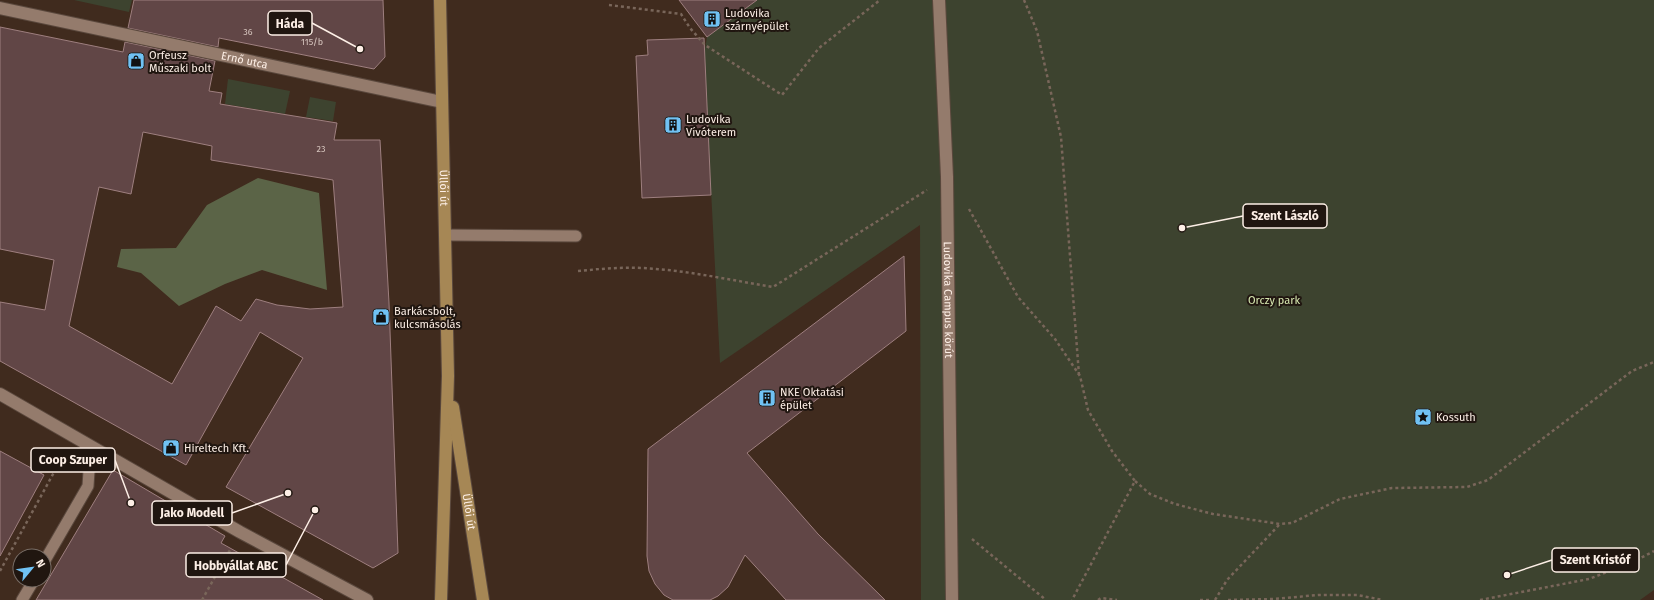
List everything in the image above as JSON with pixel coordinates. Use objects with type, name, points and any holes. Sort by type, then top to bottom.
[{"type":"main road","name":"Üllői út","points":[[440,0],[448,376],[441,600]]},
{"type":"main road","name":"Üllői út","points":[[448,376],[483,600]]},
{"type":"street","name":"Ludovika Campus körút","points":[[939,0],[947,177],[952,600]]},
{"type":"street","name":"Ernő utca","points":[[0,8],[442,102]]},
{"type":"street","points":[[0,394],[240,532],[367,600]]},
{"type":"lane","points":[[445,235],[576,236]]},
{"type":"lane","points":[[52,548],[88,486],[89,471],[85,443]]},
{"type":"lane","points":[[22,600],[29,588]]},
{"type":"path","points":[[609,5],[681,14],[690,28],[705,45],[782,94],[819,48],[880,0]]},
{"type":"path","points":[[1024,0],[1037,31],[1062,137],[1080,376],[1088,410],[1112,451],[1135,481],[1150,494],[1175,504],[1213,514],[1280,524],[1292,523],[1340,499],[1385,489],[1467,487],[1488,480],[1632,371],[1654,362]]},
{"type":"path","points":[[578,271],[604,268],[643,268],[695,274],[773,287],[947,177]]},
{"type":"path","points":[[968,208],[1018,297],[1055,339],[1080,376]]},
{"type":"path","points":[[0,571],[74,436]]},
{"type":"path","points":[[1072,600],[1135,481]]},
{"type":"path","points":[[952,523],[1046,600]]},
{"type":"path","points":[[1216,600],[1227,580],[1280,524]]},
{"type":"path","points":[[202,600],[240,532]]},
{"type":"path","points":[[1480,600],[1588,579],[1635,561],[1654,551]]},
{"type":"path","points":[[1228,600],[1274,599],[1318,595],[1358,595],[1383,600]]},
{"type":"path","points":[[1098,600],[1101,598],[1117,600]]},
{"type":"path","points":[[1200,600],[1210,600]]},
{"type":"green space","points":[[74,0],[132,0],[129,12]]},
{"type":"green space","name":"Orczy park","points":[[757,0],[1654,0],[1654,590],[1640,600],[921,600],[920,225],[720,363],[704,55],[707,37]]},
{"type":"green space","points":[[228,79],[290,91],[285,114],[225,104]]},
{"type":"green space","points":[[310,97],[336,102],[333,121],[306,117]]},
{"type":"green space","points":[[258,178],[319,193],[327,290],[262,270],[225,284],[179,306],[141,273],[117,267],[121,249],[176,248],[207,205]]},
{"type":"building","points":[[134,0],[383,0],[385,57],[374,69],[219,38],[218,47],[128,28]]},
{"type":"building","name":"Ludovika szárnyépület","points":[[679,0],[757,0],[707,37]]},
{"type":"building","points":[[0,27],[123,52],[125,42],[215,61],[209,91],[222,93],[220,104],[337,123],[334,140],[380,140],[389,303],[398,553],[373,568],[226,487],[303,358],[260,332],[186,465],[0,361],[0,302],[45,310],[54,260],[0,249]],"holes":[[[143,132],[212,146],[211,160],[333,180],[343,307],[310,309],[277,305],[256,299],[241,321],[216,306],[172,384],[69,326],[99,187],[131,194]]]},
{"type":"building","name":"Ludovika Vívóterem","points":[[704,38],[711,195],[642,198],[636,56],[648,55],[647,40]]},
{"type":"building","name":"NKE Oktatási épület","points":[[904,256],[906,331],[747,453],[818,534],[885,600],[786,600],[745,555],[728,587],[718,596],[710,600],[673,600],[664,595],[655,584],[649,571],[647,556],[648,449]]},
{"type":"building","points":[[0,451],[44,475],[0,556]]},
{"type":"building","points":[[113,470],[225,536],[221,543],[323,600],[36,600],[43,588],[52,588],[52,573]]},
{"type":"place","name":"Ludovika szárnyépület","points":[[712,19]]},
{"type":"place","name":"Háda","points":[[360,49]]},
{"type":"place","name":"Orfeusz Műszaki bolt","points":[[136,61]]},
{"type":"place","name":"Ludovika Vívóterem","points":[[673,125]]},
{"type":"place","name":"Szent László","points":[[1182,228]]},
{"type":"place","name":"Barkácsbolt, kulcsmásolás","points":[[381,317]]},
{"type":"place","name":"NKE Oktatási épület","points":[[767,398]]},
{"type":"place","name":"Kossuth","points":[[1423,417]]},
{"type":"place","name":"Hireltech Kft.","points":[[171,448]]},
{"type":"place","name":"Jako Modell","points":[[288,493]]},
{"type":"place","name":"Coop Szuper","points":[[131,503]]},
{"type":"place","name":"Hobbyállat ABC","points":[[315,510]]},
{"type":"place","name":"Szent Kristóf","points":[[1507,575]]}]
